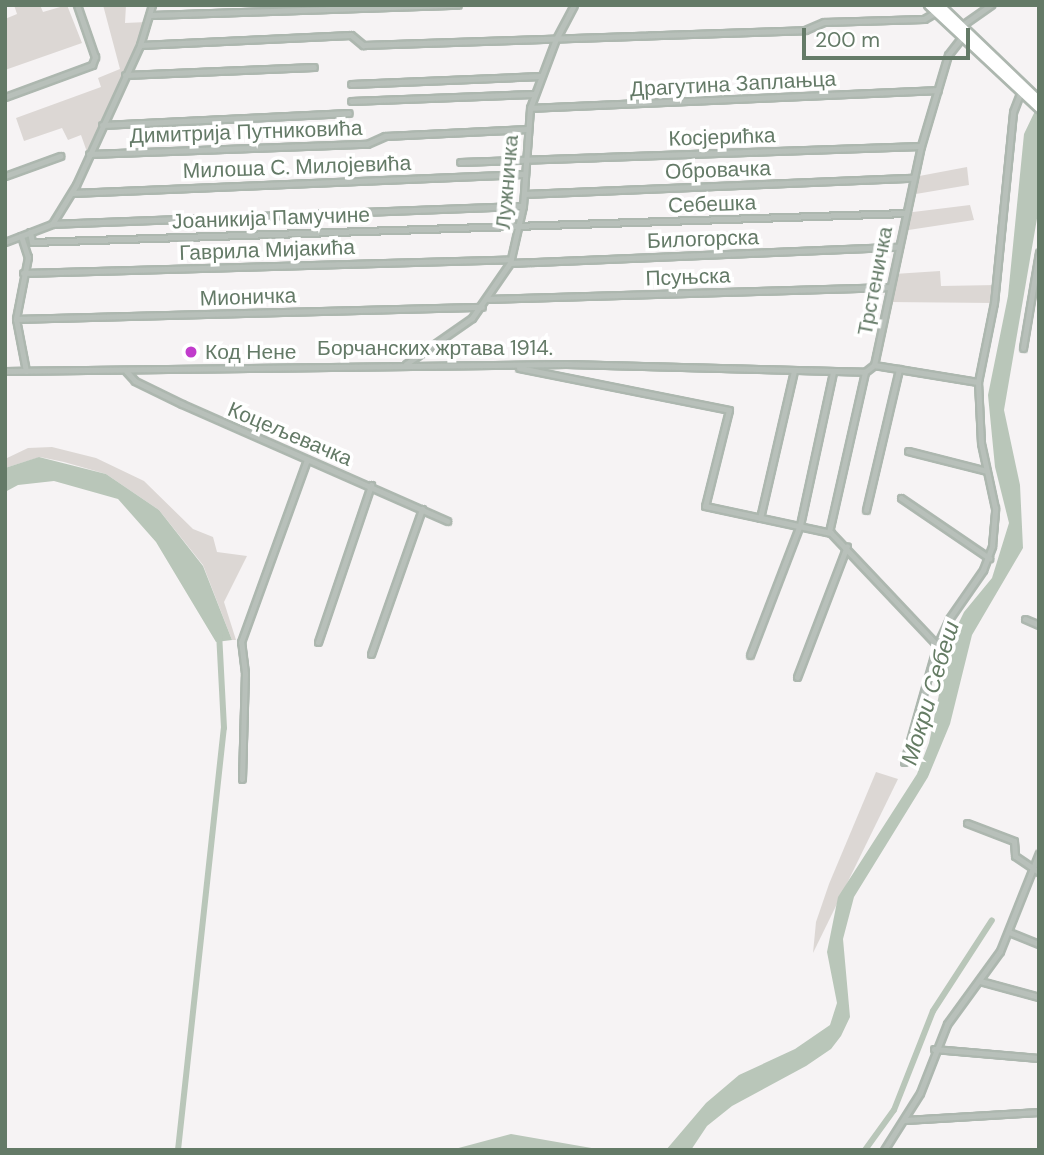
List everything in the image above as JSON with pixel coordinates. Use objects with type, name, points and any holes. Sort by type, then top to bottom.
[{"type":"main road","points":[[935,7],[961,26],[1022,89]]},
{"type":"main road","points":[[935,7],[962,37],[1037,103]]},
{"type":"street","points":[[5,97],[92,65],[95,57],[77,5]]},
{"type":"street","points":[[52,223],[72,192],[140,45],[152,5]]},
{"type":"street","points":[[151,15],[458,5]]},
{"type":"street","name":"Лужничка","points":[[405,364],[464,325],[488,299],[511,261],[521,226],[530,108],[556,39],[574,5]]},
{"type":"street","points":[[961,26],[991,5]]},
{"type":"street","points":[[140,45],[351,35],[363,45],[808,29],[824,22],[924,19],[935,7]]},
{"type":"street","name":"Трстеничка","points":[[865,372],[874,365],[904,213],[921,146],[951,50],[962,37]]},
{"type":"street","points":[[125,75],[314,67]]},
{"type":"street","points":[[351,84],[541,76]]},
{"type":"street","points":[[904,762],[937,645],[989,558],[995,509],[986,471],[978,382],[994,303],[1013,112],[1022,89]]},
{"type":"street","name":"Драгутина Заплањца","points":[[530,108],[938,90]]},
{"type":"street","points":[[351,101],[534,94]]},
{"type":"street","points":[[102,125],[349,113]]},
{"type":"street","name":"Димитрија Путниковића","points":[[89,155],[367,144],[385,136],[528,129]]},
{"type":"street","name":"Косјерићка","points":[[460,162],[921,146]]},
{"type":"street","points":[[5,176],[60,156]]},
{"type":"street","name":"Милоша С. Милојевића","points":[[72,192],[523,174]]},
{"type":"street","name":"Обровачка","points":[[524,194],[913,177]]},
{"type":"street","points":[[5,242],[52,223],[523,206]]},
{"type":"street","name":"Себешка","points":[[521,226],[904,213]]},
{"type":"street","name":"Јоаникија Памучине","points":[[29,242],[521,226]]},
{"type":"street","points":[[26,371],[16,318],[30,232]]},
{"type":"street","points":[[21,236],[29,242]]},
{"type":"street","name":"Билогорска","points":[[511,261],[898,247]]},
{"type":"street","points":[[1023,348],[1039,252]]},
{"type":"street","name":"Гаврила Мијакића","points":[[23,273],[511,261]]},
{"type":"street","name":"Псуњска","points":[[488,299],[890,287]]},
{"type":"street","name":"Мионичка","points":[[16,318],[482,307]]},
{"type":"street","name":"Борчанских жртава 1914.","points":[[5,371],[126,371],[405,364],[865,372]]},
{"type":"street","points":[[874,365],[978,382]]},
{"type":"street","points":[[513,366],[729,410],[703,502],[707,508],[829,532],[847,546],[937,645]]},
{"type":"street","points":[[866,510],[899,369]]},
{"type":"street","name":"Коцељевачка","points":[[126,371],[135,381],[182,404],[307,460],[371,485],[447,521]]},
{"type":"street","points":[[760,518],[794,371]]},
{"type":"street","points":[[750,655],[800,525],[833,372]]},
{"type":"street","points":[[829,532],[865,372]]},
{"type":"street","points":[[908,451],[986,471]]},
{"type":"street","points":[[242,779],[245,673],[241,642],[307,460]]},
{"type":"street","points":[[318,642],[371,485]]},
{"type":"street","points":[[901,498],[989,558]]},
{"type":"street","points":[[371,654],[422,509]]},
{"type":"street","points":[[797,677],[847,546]]},
{"type":"street","points":[[1025,619],[1039,625]]},
{"type":"street","points":[[967,823],[1014,841],[1015,856],[1039,872]]},
{"type":"street","points":[[884,1150],[905,1120],[934,1049],[953,1015],[980,981],[1009,932],[1039,853]]},
{"type":"street","points":[[1009,932],[1039,944]]},
{"type":"street","points":[[980,981],[1039,997]]},
{"type":"street","points":[[934,1049],[1039,1058]]},
{"type":"street","points":[[905,1120],[1039,1112]]},
{"type":"shaded area","points":[[14,5],[40,5],[43,12],[67,5],[82,43],[5,70],[5,19],[17,14]]},
{"type":"shaded area","points":[[103,5],[126,5],[125,23],[147,22],[87,152],[81,135],[68,140],[62,128],[24,141],[16,118],[101,87],[98,78],[120,69]]},
{"type":"shaded area","points":[[1035,111],[1039,116],[1039,207],[1004,410],[1020,485],[1023,548],[972,635],[950,724],[928,777],[854,897],[843,939],[850,1017],[841,1036],[831,1049],[806,1066],[732,1106],[707,1126],[691,1150],[666,1150],[706,1103],[739,1075],[795,1049],[830,1025],[837,1003],[827,952],[838,897],[917,774],[929,743],[950,641],[964,612],[992,578],[1009,523],[995,467],[988,395],[1008,296],[1024,134]]},
{"type":"shaded area","points":[[967,167],[969,185],[910,195],[914,177]]},
{"type":"shaded area","points":[[970,205],[974,220],[902,231],[905,213]]},
{"type":"shaded area","points":[[940,271],[941,286],[997,285],[995,303],[888,302],[894,274]]},
{"type":"shaded area","points":[[52,447],[96,458],[144,481],[193,529],[213,537],[217,552],[247,556],[224,602],[236,640],[232,640],[203,565],[159,510],[106,474],[64,462],[40,457],[5,468],[5,459],[28,448]]},
{"type":"shaded area","points":[[39,457],[106,474],[159,510],[203,566],[232,640],[216,642],[156,542],[118,499],[54,481],[18,485],[5,492],[5,468]]},
{"type":"shaded area","points":[[876,772],[898,779],[813,953],[816,922],[829,884]]},
{"type":"shaded area","points":[[511,1134],[603,1150],[451,1150]]},
{"type":"waterway","points":[[178,1150],[224,728],[219,633]]},
{"type":"waterway","points":[[865,1150],[894,1110],[933,1011],[992,920]]},
{"type":"place","name":"Код Нене","points":[[191,352]]},
{"type":"water label","name":"Мокри Себеш","points":[[930,693]]}]
